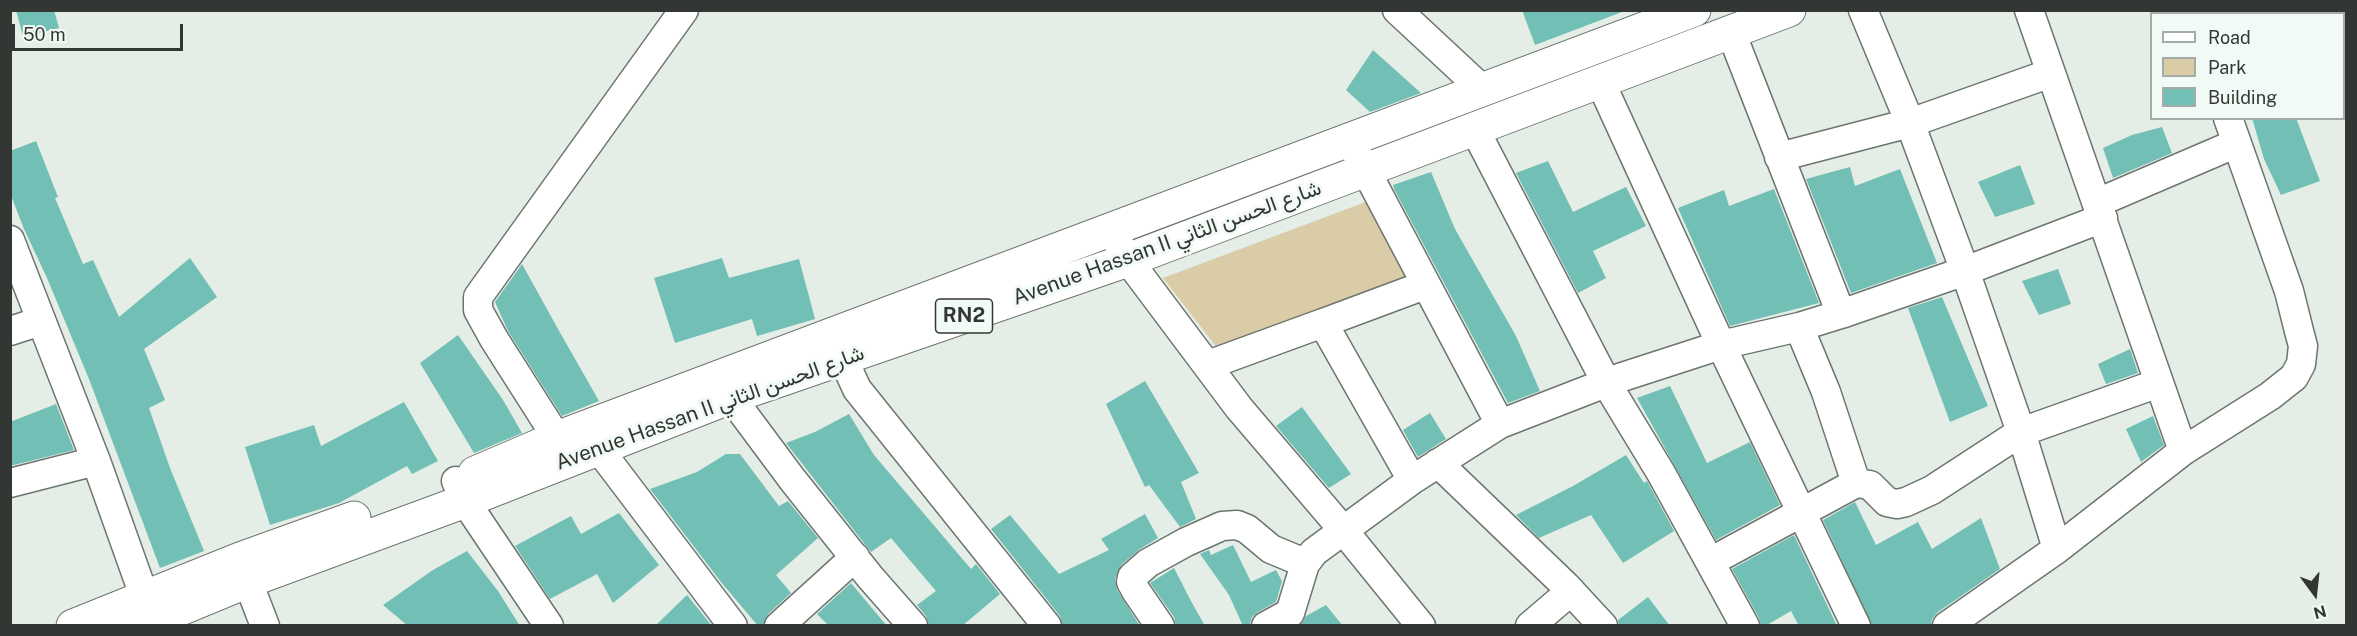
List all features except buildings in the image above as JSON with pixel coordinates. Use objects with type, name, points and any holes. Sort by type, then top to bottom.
[{"type":"main road","name":"Avenue Hassan II شارع الحسن الثاني","points":[[461,491],[557,438],[726,387],[837,346],[1111,230],[1694,10]]},
{"type":"main road","name":"Avenue Hassan II شارع الحسن الثاني","points":[[837,346],[1128,260],[1789,10]]},
{"type":"main road","name":"Avenue Hassan II شارع الحسن الثاني","points":[[73,626],[148,617],[244,570],[461,491],[598,448],[726,387]]},
{"type":"street","points":[[557,438],[494,339],[478,310],[478,297],[684,10]]},
{"type":"street","points":[[1397,10],[1483,90]]},
{"type":"street","points":[[1863,10],[1910,123],[1965,271],[2021,432],[2057,549]]},
{"type":"street","points":[[2028,10],[2183,451]]},
{"type":"street","points":[[1731,32],[1841,314]]},
{"type":"street","points":[[1779,157],[1910,123],[2051,73]]},
{"type":"street","points":[[1600,81],[1721,345],[1857,626]]},
{"type":"street","points":[[1474,128],[1607,384],[1661,473],[1745,626]]},
{"type":"street","points":[[1285,621],[1307,561],[1314,552],[1412,480],[1500,424],[1556,401],[1721,345],[1799,327],[1965,271],[2100,211],[2233,131],[2289,291],[2303,346],[2301,364],[2294,377],[2270,396],[2183,451],[2057,549],[1947,626]]},
{"type":"street","points":[[1350,140],[1500,424]]},
{"type":"street","points":[[1111,230],[1128,260],[1239,408],[1421,626]]},
{"type":"street","points":[[10,240],[96,461],[148,617]]},
{"type":"street","points":[[1208,365],[1425,285]]},
{"type":"street","points":[[10,331],[41,321]]},
{"type":"street","points":[[1323,323],[1412,480]]},
{"type":"street","points":[[1799,327],[1826,392],[1856,483]]},
{"type":"street","points":[[837,346],[857,389],[1047,626]]},
{"type":"street","points":[[1710,562],[1856,483],[1870,485],[1887,502],[1897,504],[1906,502],[1932,490],[2021,432],[2159,383]]},
{"type":"street","points":[[726,387],[855,557],[913,626]]},
{"type":"street","points":[[598,448],[733,626]]},
{"type":"street","points":[[10,483],[96,461]]},
{"type":"street","points":[[1438,463],[1571,591],[1603,626]]},
{"type":"street","points":[[461,491],[549,626]]},
{"type":"street","points":[[1160,626],[1131,582],[1134,573],[1186,542],[1222,526],[1237,525],[1247,529],[1271,549],[1295,559],[1307,561]]},
{"type":"street","points":[[779,626],[855,557]]},
{"type":"street","points":[[244,570],[265,626]]},
{"type":"street","points":[[1530,626],[1571,591]]},
{"type":"green space","points":[[1371,200],[1415,280],[1218,349],[1163,278]]}]
